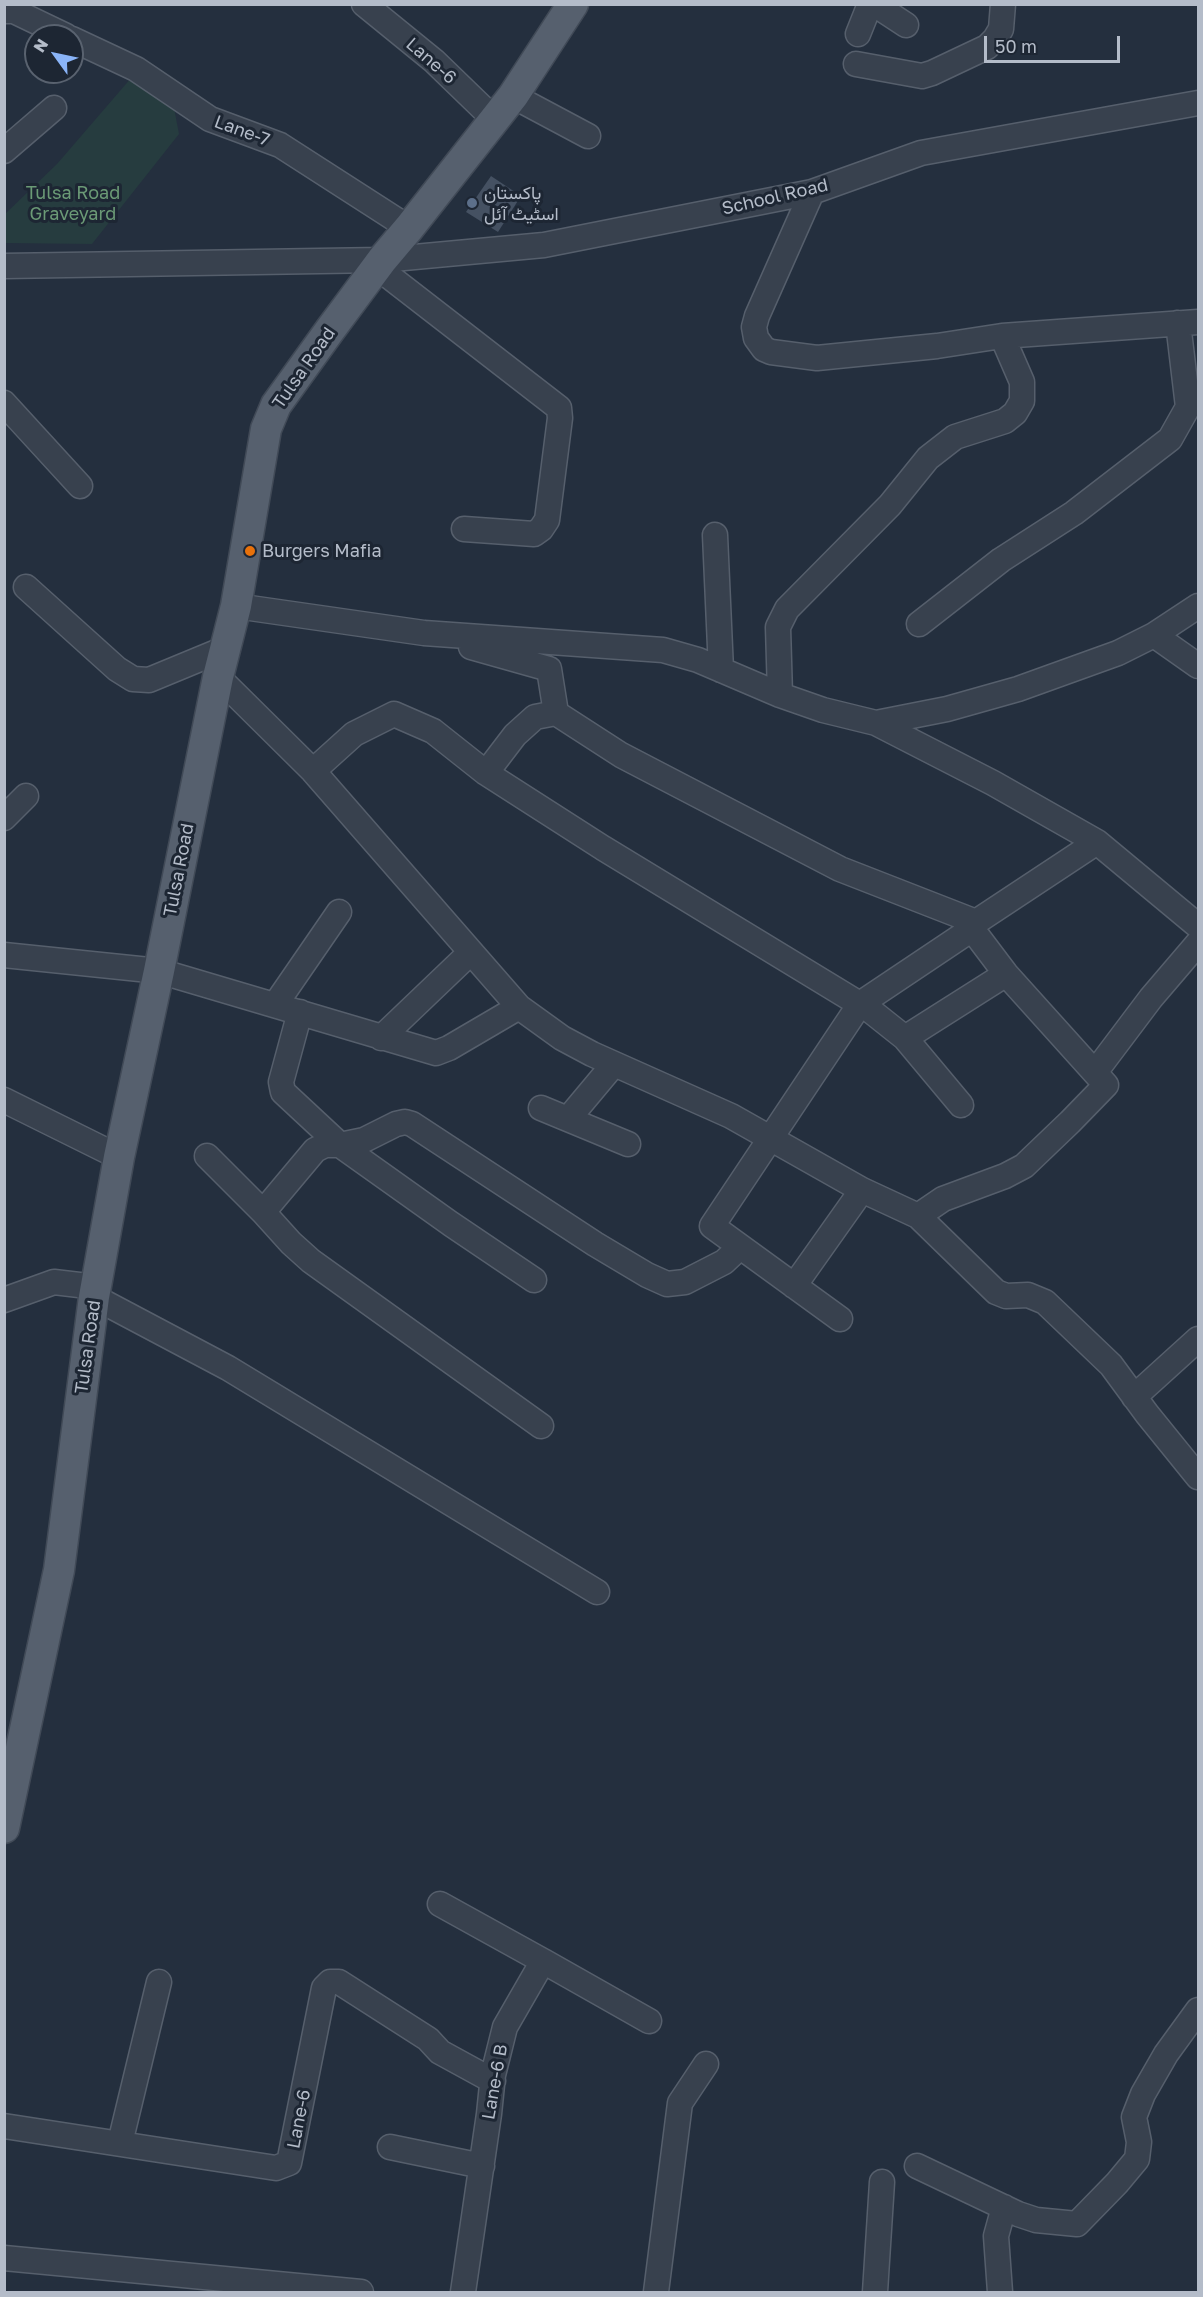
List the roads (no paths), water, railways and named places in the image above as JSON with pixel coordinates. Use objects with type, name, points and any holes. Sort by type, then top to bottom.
[{"type":"main road","name":"Tulsa Road","points":[[5,1823],[59,1570],[95,1292],[119,1157],[221,663],[236,606],[266,429],[283,395],[380,263],[513,96],[573,4]]},
{"type":"street","name":"Lane-6","points":[[364,4],[434,61],[495,120]]},
{"type":"street","points":[[858,34],[872,4],[906,25]]},
{"type":"street","points":[[856,64],[922,76],[932,72],[987,47],[1001,29],[1003,4]]},
{"type":"street","points":[[4,11],[14,11],[41,24]]},
{"type":"street","name":"Lane-7","points":[[84,45],[136,69],[210,120],[280,145],[409,228]]},
{"type":"street","points":[[513,96],[588,136]]},
{"type":"street","name":"School Road","points":[[4,266],[380,263],[544,245],[812,192],[921,153],[1198,103]]},
{"type":"street","points":[[4,151],[54,108]]},
{"type":"street","points":[[812,192],[756,316],[754,327],[756,338],[764,349],[778,354],[817,358],[936,346],[1002,336],[1188,322],[1188,407],[1170,439],[1074,513],[1001,560],[919,624]]},
{"type":"street","points":[[380,263],[559,408],[560,418],[547,520],[541,529],[534,534],[464,529]]},
{"type":"street","points":[[780,695],[778,627],[787,609],[890,505],[928,458],[955,437],[1005,421],[1015,413],[1022,400],[1022,382],[1002,336]]},
{"type":"street","points":[[4,403],[80,486]]},
{"type":"street","points":[[715,535],[721,670]]},
{"type":"street","points":[[26,587],[117,669],[133,679],[149,680],[221,663],[519,1007],[562,1038],[614,1064],[731,1116],[862,1190],[918,1216],[996,1292],[1006,1296],[1028,1295],[1046,1302],[1111,1365],[1198,1477]]},
{"type":"street","points":[[236,606],[424,633],[681,653],[780,695],[823,710],[876,723],[993,783],[1097,843],[1198,926]]},
{"type":"street","points":[[876,723],[947,709],[1018,689],[1118,653],[1154,635],[1198,606]]},
{"type":"street","points":[[424,633],[549,669],[556,713]]},
{"type":"street","points":[[1154,635],[1198,666]]},
{"type":"street","points":[[486,773],[515,735],[535,717],[556,713],[621,755],[840,869],[974,926],[1006,974],[1106,1084],[1024,1166],[1005,1176],[943,1199],[918,1216]]},
{"type":"street","points":[[313,771],[354,734],[394,714],[433,731],[486,773],[613,854],[860,1004],[905,1038],[961,1105]]},
{"type":"street","points":[[4,818],[26,796]]},
{"type":"street","points":[[840,1319],[712,1226],[860,1004],[1097,843]]},
{"type":"street","points":[[275,1005],[339,912]]},
{"type":"street","points":[[1096,1071],[1151,998],[1198,943]]},
{"type":"street","points":[[381,1038],[470,953]]},
{"type":"street","points":[[4,955],[159,971],[436,1053],[449,1048],[519,1007]]},
{"type":"street","points":[[905,1038],[1006,974]]},
{"type":"street","points":[[300,1012],[281,1082],[283,1092],[340,1145],[534,1280]]},
{"type":"street","points":[[568,1119],[614,1064]]},
{"type":"street","points":[[4,1100],[119,1157]]},
{"type":"street","points":[[540,1108],[628,1143]]},
{"type":"street","points":[[263,1212],[315,1150],[325,1145],[340,1145],[363,1140],[405,1122],[412,1124],[595,1244],[647,1275],[667,1284],[685,1282],[724,1262],[740,1247]]},
{"type":"street","points":[[207,1156],[311,1261],[542,1426]]},
{"type":"street","points":[[794,1286],[862,1190]]},
{"type":"street","points":[[4,1300],[54,1282],[95,1292],[228,1368],[597,1592]]},
{"type":"street","points":[[1134,1397],[1198,1339]]},
{"type":"street","points":[[440,1904],[649,2020]]},
{"type":"street","name":"Lane-6 B","points":[[462,2292],[493,2081],[506,2027],[543,1961]]},
{"type":"street","points":[[120,2143],[159,1982]]},
{"type":"street","name":"Lane-6","points":[[4,2126],[276,2168],[289,2163],[324,1988],[330,1982],[339,1982],[428,2039],[441,2052],[493,2081]]},
{"type":"street","points":[[917,2166],[1036,2220],[1077,2224],[1137,2159],[1138,2142],[1134,2117],[1143,2094],[1166,2054],[1198,2010]]},
{"type":"street","points":[[656,2292],[681,2103],[706,2064]]},
{"type":"street","points":[[390,2147],[482,2166]]},
{"type":"street","points":[[875,2292],[882,2182]]},
{"type":"street","points":[[1000,2292],[996,2236],[1004,2207]]},
{"type":"street","points":[[4,2258],[273,2288],[360,2292]]},
{"type":"place","name":"پاکستان اسٹیٹ آئل","points":[[472,203]]},
{"type":"place","name":"Burgers Mafia","points":[[250,551]]},
{"type":"park label","name":"Tulsa Road Graveyard","points":[[73,203]]}]
